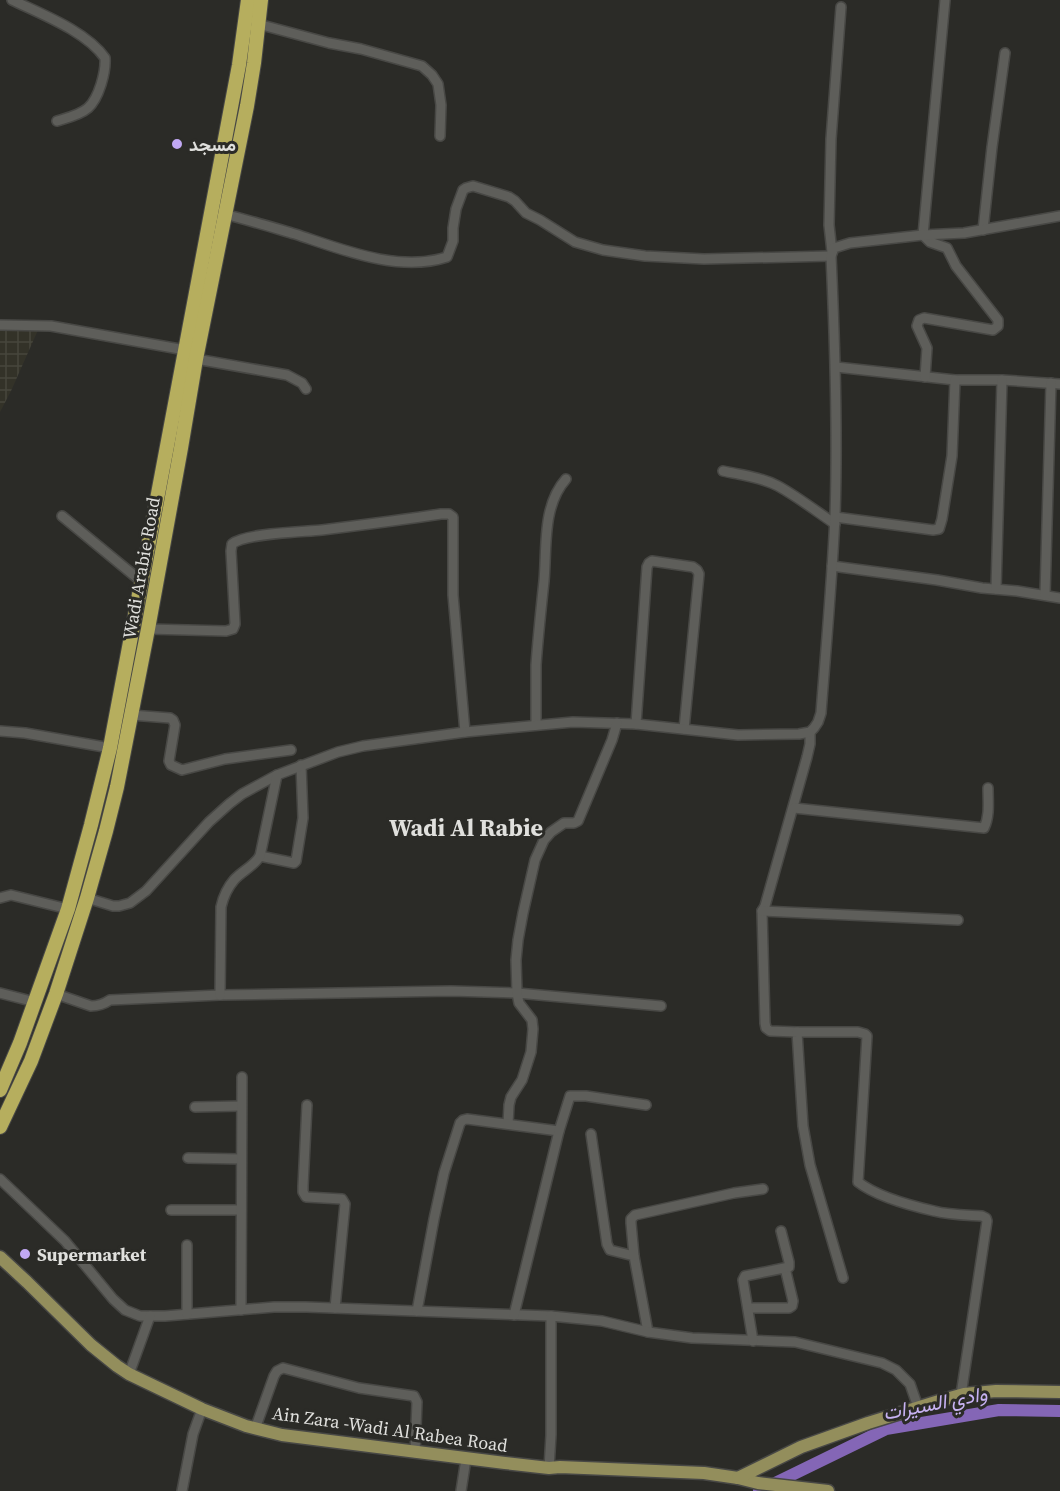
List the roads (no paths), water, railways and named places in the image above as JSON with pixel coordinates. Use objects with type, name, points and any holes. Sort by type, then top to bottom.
[{"type":"highway","name":"Wadi Arabie Road","points":[[0,1127],[31,1061],[56,994],[87,898],[114,798],[182,448],[190,355],[248,0]]},
{"type":"highway","name":"Wadi Arabie Road","points":[[0,1090],[35,1002],[68,909],[110,748],[190,355],[245,116],[261,0]]},
{"type":"main road","name":"Ain Zara -Wadi Al Rabea Road","points":[[1,1259],[91,1345],[129,1374],[202,1409],[255,1429],[282,1435],[415,1453],[549,1468],[704,1473],[799,1489],[828,1491]]},
{"type":"main road","points":[[738,1478],[801,1447],[918,1407],[962,1395],[996,1391],[1060,1392]]},
{"type":"street","points":[[12,0],[79,34],[105,58],[104,75],[92,104],[86,110],[57,121]]},
{"type":"street","points":[[923,235],[945,0]]},
{"type":"street","points":[[87,898],[113,906],[130,903],[146,891],[209,822],[242,794],[277,775],[302,765],[363,746],[465,732],[573,722],[636,724],[738,735],[799,734],[810,732],[814,728],[821,713],[835,520],[836,367],[829,225],[831,139],[841,7]]},
{"type":"street","points":[[258,24],[422,66],[438,84],[441,105],[440,136]]},
{"type":"street","points":[[983,230],[1005,53]]},
{"type":"street","points":[[224,213],[366,257],[387,261],[428,262],[447,257],[453,241],[456,209],[463,190],[473,186],[510,197],[526,213],[575,242],[603,250],[645,256],[704,259],[831,254]]},
{"type":"street","points":[[831,254],[837,246],[850,243],[983,230],[1060,216]]},
{"type":"street","points":[[923,235],[930,242],[947,248],[956,266],[998,320],[998,326],[993,330],[924,318],[919,320],[917,326],[927,348],[925,377]]},
{"type":"street","points":[[0,325],[51,326],[287,375],[302,383],[306,389]]},
{"type":"street","points":[[836,367],[955,380],[1055,383],[1045,595]]},
{"type":"street","points":[[723,471],[777,485],[835,520],[939,529],[952,456],[955,380]]},
{"type":"street","points":[[996,589],[1002,380]]},
{"type":"street","points":[[536,725],[537,665],[546,533],[554,498],[559,486],[566,478]]},
{"type":"street","points":[[148,629],[226,631],[232,629],[235,624],[231,551],[232,544],[236,540],[449,514],[453,517],[453,595],[465,732]]},
{"type":"street","points":[[62,516],[142,582]]},
{"type":"street","points":[[636,724],[647,567],[652,561],[693,567],[699,574],[684,729]]},
{"type":"street","points":[[832,566],[1060,598]]},
{"type":"street","points":[[131,715],[174,720],[169,761],[171,765],[182,770],[225,759],[291,750]]},
{"type":"street","points":[[508,1124],[511,1097],[522,1080],[531,1052],[532,1020],[519,1003],[516,960],[535,860],[544,840],[551,832],[564,824],[578,821],[617,723]]},
{"type":"street","points":[[0,731],[25,733],[110,748]]},
{"type":"street","points":[[810,732],[810,744],[794,808],[762,911],[766,1028],[770,1031],[866,1034],[858,1182],[873,1192],[935,1212],[986,1218],[962,1395]]},
{"type":"street","points":[[260,856],[294,863],[296,861],[303,818],[302,765]]},
{"type":"street","points":[[220,995],[221,907],[234,880],[255,864],[260,856],[277,775]]},
{"type":"street","points":[[794,808],[984,828],[987,824],[988,788]]},
{"type":"street","points":[[0,898],[11,895],[68,909]]},
{"type":"street","points":[[762,911],[958,920]]},
{"type":"street","points":[[56,994],[91,1006],[103,1005],[110,1000],[220,995],[451,991],[517,993],[661,1006]]},
{"type":"street","points":[[0,993],[35,1002]]},
{"type":"street","points":[[797,1032],[802,1126],[810,1165],[843,1278]]},
{"type":"street","points":[[241,1310],[242,1077]]},
{"type":"street","points":[[514,1315],[559,1131],[570,1096],[586,1096],[646,1105]]},
{"type":"street","points":[[307,1105],[304,1195],[342,1199],[345,1204],[335,1308]]},
{"type":"street","points":[[195,1107],[241,1106]]},
{"type":"street","points":[[417,1311],[444,1173],[460,1123],[467,1119],[559,1131]]},
{"type":"street","points":[[591,1134],[610,1250],[634,1256]]},
{"type":"street","points":[[188,1158],[241,1159]]},
{"type":"street","points":[[0,1179],[65,1241],[124,1310],[140,1316],[274,1307],[551,1316],[602,1321],[648,1332],[692,1338],[795,1342],[882,1363],[896,1370],[910,1384],[918,1407]]},
{"type":"street","points":[[648,1332],[634,1256],[631,1219],[635,1215],[734,1193],[763,1189]]},
{"type":"street","points":[[171,1210],[241,1210]]},
{"type":"street","points":[[753,1341],[743,1280],[745,1276],[789,1267],[782,1231]]},
{"type":"street","points":[[187,1245],[187,1314]]},
{"type":"street","points":[[748,1308],[789,1308],[792,1306],[793,1301],[785,1268]]},
{"type":"street","points":[[129,1374],[150,1316]]},
{"type":"street","points":[[549,1468],[551,1316]]},
{"type":"street","points":[[255,1429],[274,1376],[283,1368],[358,1388],[414,1396],[417,1402],[415,1453]]},
{"type":"street","points":[[182,1491],[194,1434],[202,1409]]},
{"type":"street","points":[[461,1491],[466,1459]]},
{"type":"waterway","name":"وادي السيرات","points":[[759,1491],[886,1429],[999,1410],[1060,1411]]},
{"type":"place","name":"مسجد","points":[[177,144]]},
{"type":"place","name":"Supermarket","points":[[25,1254]]},
{"type":"district","name":"Wadi Al Rabie","points":[[466,827]]}]
